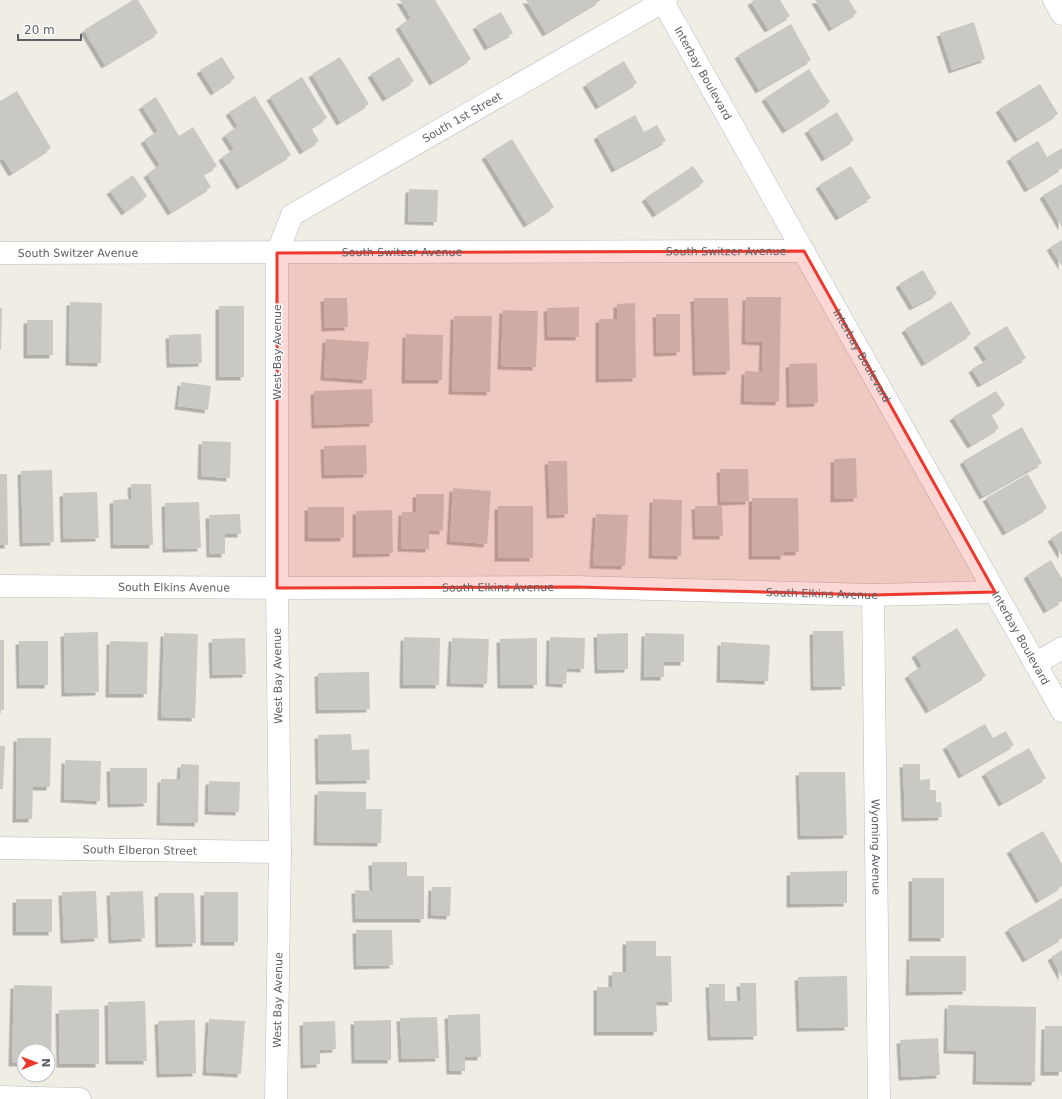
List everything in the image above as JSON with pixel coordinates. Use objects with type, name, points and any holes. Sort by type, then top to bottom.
[{"type":"street","points":[[1054,0],[1062,14]]},
{"type":"street","name":"Interbay Boulevard","points":[[664,1],[1062,711]]},
{"type":"street","name":"South 1st Street","points":[[277,253],[292,215],[664,1]]},
{"type":"street","name":"South Switzer Avenue","points":[[0,253],[804,251]]},
{"type":"street","name":"West Bay Avenue","points":[[276,1099],[280,852],[277,588],[277,253]]},
{"type":"street","name":"South Elkins Avenue","points":[[0,586],[277,588],[575,587],[873,595],[995,592]]},
{"type":"street","name":"Wyoming Avenue","points":[[873,595],[879,1099]]},
{"type":"street","points":[[1036,664],[1062,648]]},
{"type":"street","name":"South Elberon Street","points":[[0,848],[280,852]]},
{"type":"street","points":[[0,1097],[80,1099]]},
{"type":"highlighted area","points":[[804,251],[995,592],[873,595],[575,587],[277,588],[277,253]]},
{"type":"building","points":[[133,0],[138,0],[158,33],[105,65],[84,30]]},
{"type":"building","points":[[400,0],[435,0],[471,59],[433,82],[399,26],[411,18]]},
{"type":"building","points":[[526,0],[601,0],[546,33]]},
{"type":"building","points":[[754,0],[780,0],[790,16],[768,29],[751,2]]},
{"type":"building","points":[[815,0],[849,0],[857,13],[832,28]]},
{"type":"building","points":[[501,12],[513,33],[488,47],[476,26]]},
{"type":"building","points":[[974,22],[985,59],[952,70],[940,33]]},
{"type":"building","points":[[791,24],[811,60],[759,90],[738,55]]},
{"type":"building","points":[[222,57],[235,78],[214,92],[200,70]]},
{"type":"building","points":[[340,57],[369,104],[340,122],[312,74]]},
{"type":"building","points":[[399,57],[414,81],[386,98],[371,74]]},
{"type":"building","points":[[624,61],[637,83],[599,106],[586,84]]},
{"type":"building","points":[[809,69],[830,102],[786,130],[765,98]]},
{"type":"building","points":[[302,77],[327,118],[311,128],[319,141],[303,151],[270,97]]},
{"type":"building","points":[[1040,84],[1058,114],[1018,139],[999,109]]},
{"type":"building","points":[[17,91],[51,148],[12,173],[3,158],[0,160],[0,101]]},
{"type":"building","points":[[255,96],[291,155],[240,186],[222,157],[234,149],[225,135],[238,126],[229,112]]},
{"type":"building","points":[[156,97],[179,136],[193,127],[217,166],[203,174],[211,187],[171,212],[147,174],[160,165],[144,140],[158,131],[142,106]]},
{"type":"building","points":[[837,112],[854,140],[825,158],[808,130]]},
{"type":"building","points":[[635,115],[644,132],[657,125],[666,141],[615,169],[597,136]]},
{"type":"building","points":[[512,139],[554,207],[527,224],[485,156]]},
{"type":"building","points":[[1038,141],[1047,157],[1062,148],[1062,168],[1028,189],[1010,158]]},
{"type":"building","points":[[693,166],[704,182],[656,214],[645,198]]},
{"type":"building","points":[[851,166],[871,198],[839,217],[819,185]]},
{"type":"building","points":[[133,175],[147,196],[125,212],[110,191]]},
{"type":"building","points":[[1062,184],[1062,227],[1043,195]]},
{"type":"building","points":[[409,189],[438,190],[437,222],[408,221]]},
{"type":"building","points":[[1062,240],[1062,266],[1050,247]]},
{"type":"building","points":[[923,270],[937,294],[913,307],[899,284]]},
{"type":"building","points":[[746,297],[781,297],[779,402],[744,401],[745,371],[762,372],[763,342],[745,341]]},
{"type":"building","points":[[324,298],[347,298],[348,327],[325,328]]},
{"type":"building","points":[[694,298],[728,298],[730,371],[696,372]]},
{"type":"building","points":[[951,301],[971,334],[925,363],[905,329]]},
{"type":"building","points":[[70,302],[102,303],[101,363],[69,362]]},
{"type":"building","points":[[635,303],[636,378],[599,379],[599,319],[617,319],[617,304]]},
{"type":"building","points":[[219,306],[244,306],[244,377],[219,377]]},
{"type":"building","points":[[579,307],[579,337],[548,337],[547,308]]},
{"type":"building","points":[[0,308],[2,308],[1,350],[0,350]]},
{"type":"building","points":[[503,310],[538,311],[536,367],[501,366]]},
{"type":"building","points":[[656,314],[680,314],[680,352],[657,353]]},
{"type":"building","points":[[454,316],[492,316],[490,392],[452,391]]},
{"type":"building","points":[[27,320],[53,320],[53,355],[27,355]]},
{"type":"building","points":[[1007,326],[1026,358],[981,384],[972,369],[987,360],[977,344]]},
{"type":"building","points":[[201,334],[202,363],[170,364],[169,335]]},
{"type":"building","points":[[406,334],[443,335],[442,380],[405,380]]},
{"type":"building","points":[[326,339],[369,342],[366,380],[324,377]]},
{"type":"building","points":[[817,363],[818,403],[790,404],[789,364]]},
{"type":"building","points":[[181,382],[211,386],[208,410],[178,406]]},
{"type":"building","points":[[372,389],[373,423],[315,425],[314,391]]},
{"type":"building","points":[[996,391],[1005,405],[991,414],[999,428],[971,445],[953,417]]},
{"type":"building","points":[[1022,427],[1042,463],[983,496],[963,461]]},
{"type":"building","points":[[202,441],[231,442],[230,478],[201,476]]},
{"type":"building","points":[[366,445],[367,474],[325,475],[324,446]]},
{"type":"building","points":[[856,458],[857,498],[834,499],[834,459]]},
{"type":"building","points":[[548,461],[567,461],[568,514],[550,515]]},
{"type":"building","points":[[720,469],[748,469],[749,501],[721,502]]},
{"type":"building","points":[[52,470],[54,542],[23,543],[21,471]]},
{"type":"building","points":[[0,474],[7,474],[8,545],[0,545]]},
{"type":"building","points":[[1028,474],[1047,508],[1006,532],[986,498]]},
{"type":"building","points":[[131,484],[151,484],[153,545],[114,545],[113,500],[132,499]]},
{"type":"building","points":[[453,488],[491,491],[487,544],[450,541]]},
{"type":"building","points":[[97,492],[99,538],[64,539],[63,493]]},
{"type":"building","points":[[416,494],[444,494],[443,531],[429,530],[429,549],[401,548],[402,512],[416,512]]},
{"type":"building","points":[[752,498],[798,498],[799,552],[784,552],[784,556],[752,556]]},
{"type":"building","points":[[653,499],[682,500],[681,556],[652,555]]},
{"type":"building","points":[[199,502],[201,548],[166,549],[165,503]]},
{"type":"building","points":[[498,506],[533,506],[533,558],[498,558]]},
{"type":"building","points":[[695,506],[722,506],[723,536],[696,536]]},
{"type":"building","points":[[308,507],[344,507],[344,538],[308,538]]},
{"type":"building","points":[[392,510],[393,553],[356,554],[356,511]]},
{"type":"building","points":[[240,514],[241,534],[225,534],[225,554],[210,554],[209,515]]},
{"type":"building","points":[[596,514],[628,515],[625,566],[593,565]]},
{"type":"building","points":[[1062,531],[1062,556],[1051,538]]},
{"type":"building","points":[[1051,560],[1062,579],[1062,601],[1047,610],[1027,575]]},
{"type":"building","points":[[957,628],[986,676],[929,710],[908,675],[922,666],[915,654]]},
{"type":"building","points":[[813,631],[843,631],[845,686],[814,687]]},
{"type":"building","points":[[98,632],[99,692],[65,693],[64,633]]},
{"type":"building","points":[[164,633],[198,634],[195,718],[161,717]]},
{"type":"building","points":[[628,633],[628,669],[598,670],[597,634]]},
{"type":"building","points":[[645,633],[684,634],[684,662],[664,662],[664,677],[644,677]]},
{"type":"building","points":[[404,637],[440,638],[439,685],[403,685]]},
{"type":"building","points":[[550,637],[585,638],[584,669],[567,668],[566,684],[549,683]]},
{"type":"building","points":[[245,638],[246,674],[213,675],[212,639]]},
{"type":"building","points":[[452,638],[489,639],[487,684],[450,683]]},
{"type":"building","points":[[537,638],[537,685],[501,685],[500,639]]},
{"type":"building","points":[[0,640],[4,640],[4,710],[0,710]]},
{"type":"building","points":[[19,641],[48,641],[48,685],[20,685]]},
{"type":"building","points":[[110,641],[148,642],[147,694],[109,694]]},
{"type":"building","points":[[721,642],[770,645],[768,681],[720,679]]},
{"type":"building","points":[[369,672],[370,709],[319,710],[318,673]]},
{"type":"building","points":[[985,724],[993,738],[1006,731],[1014,745],[962,775],[946,746]]},
{"type":"building","points":[[351,734],[352,750],[369,749],[370,780],[319,781],[318,735]]},
{"type":"building","points":[[17,738],[51,738],[50,787],[33,787],[32,819],[16,819]]},
{"type":"building","points":[[0,746],[5,746],[3,789],[0,789]]},
{"type":"building","points":[[1029,748],[1046,778],[1002,803],[985,773]]},
{"type":"building","points":[[65,760],[101,761],[100,801],[64,799]]},
{"type":"building","points":[[181,764],[199,765],[198,823],[160,822],[161,779],[180,779]]},
{"type":"building","points":[[903,764],[920,764],[920,780],[930,779],[930,790],[936,790],[936,802],[941,802],[942,817],[905,818]]},
{"type":"building","points":[[110,768],[147,768],[147,803],[111,804]]},
{"type":"building","points":[[799,772],[845,772],[847,835],[801,836]]},
{"type":"building","points":[[209,781],[240,782],[239,812],[208,811]]},
{"type":"building","points":[[318,791],[366,792],[366,809],[382,809],[381,843],[317,842]]},
{"type":"building","points":[[1043,831],[1062,864],[1062,886],[1039,900],[1010,850]]},
{"type":"building","points":[[372,862],[407,862],[407,876],[424,876],[424,919],[356,919],[355,890],[373,891]]},
{"type":"building","points":[[847,871],[847,903],[790,904],[790,872]]},
{"type":"building","points":[[912,878],[944,878],[944,938],[912,938]]},
{"type":"building","points":[[432,887],[451,887],[450,916],[431,915]]},
{"type":"building","points":[[96,891],[98,938],[64,940],[62,892]]},
{"type":"building","points":[[143,891],[145,938],[112,940],[110,892]]},
{"type":"building","points":[[204,892],[238,892],[238,942],[204,942]]},
{"type":"building","points":[[158,893],[194,893],[196,943],[159,944]]},
{"type":"building","points":[[1062,898],[1062,938],[1026,959],[1008,929]]},
{"type":"building","points":[[16,899],[52,899],[52,932],[16,932]]},
{"type":"building","points":[[356,930],[392,930],[393,965],[357,966]]},
{"type":"building","points":[[626,941],[656,941],[656,956],[671,956],[672,1002],[656,1002],[657,1032],[597,1032],[597,987],[612,987],[612,972],[626,972]]},
{"type":"building","points":[[1062,950],[1062,977],[1051,957]]},
{"type":"building","points":[[910,956],[966,956],[966,991],[909,992]]},
{"type":"building","points":[[847,976],[848,1027],[800,1028],[798,977]]},
{"type":"building","points":[[740,983],[756,983],[757,1036],[711,1037],[709,984],[725,984],[725,1001],[741,1001]]},
{"type":"building","points":[[14,985],[52,986],[51,1043],[16,1043],[16,1063],[12,1063]]},
{"type":"building","points":[[145,1001],[147,1061],[109,1061],[108,1002]]},
{"type":"building","points":[[948,1005],[1036,1007],[1035,1082],[976,1081],[977,1051],[947,1050]]},
{"type":"building","points":[[99,1009],[99,1064],[60,1064],[59,1010]]},
{"type":"building","points":[[480,1014],[481,1057],[465,1057],[465,1071],[450,1071],[448,1015]]},
{"type":"building","points":[[437,1017],[439,1058],[402,1059],[400,1018]]},
{"type":"building","points":[[209,1019],[245,1021],[241,1074],[206,1072]]},
{"type":"building","points":[[195,1020],[196,1073],[160,1074],[158,1021]]},
{"type":"building","points":[[391,1020],[391,1060],[355,1060],[354,1021]]},
{"type":"building","points":[[335,1021],[336,1049],[320,1050],[320,1064],[304,1065],[303,1022]]},
{"type":"building","points":[[1045,1026],[1062,1026],[1062,1072],[1044,1072]]},
{"type":"building","points":[[938,1038],[940,1075],[902,1077],[900,1040]]}]
